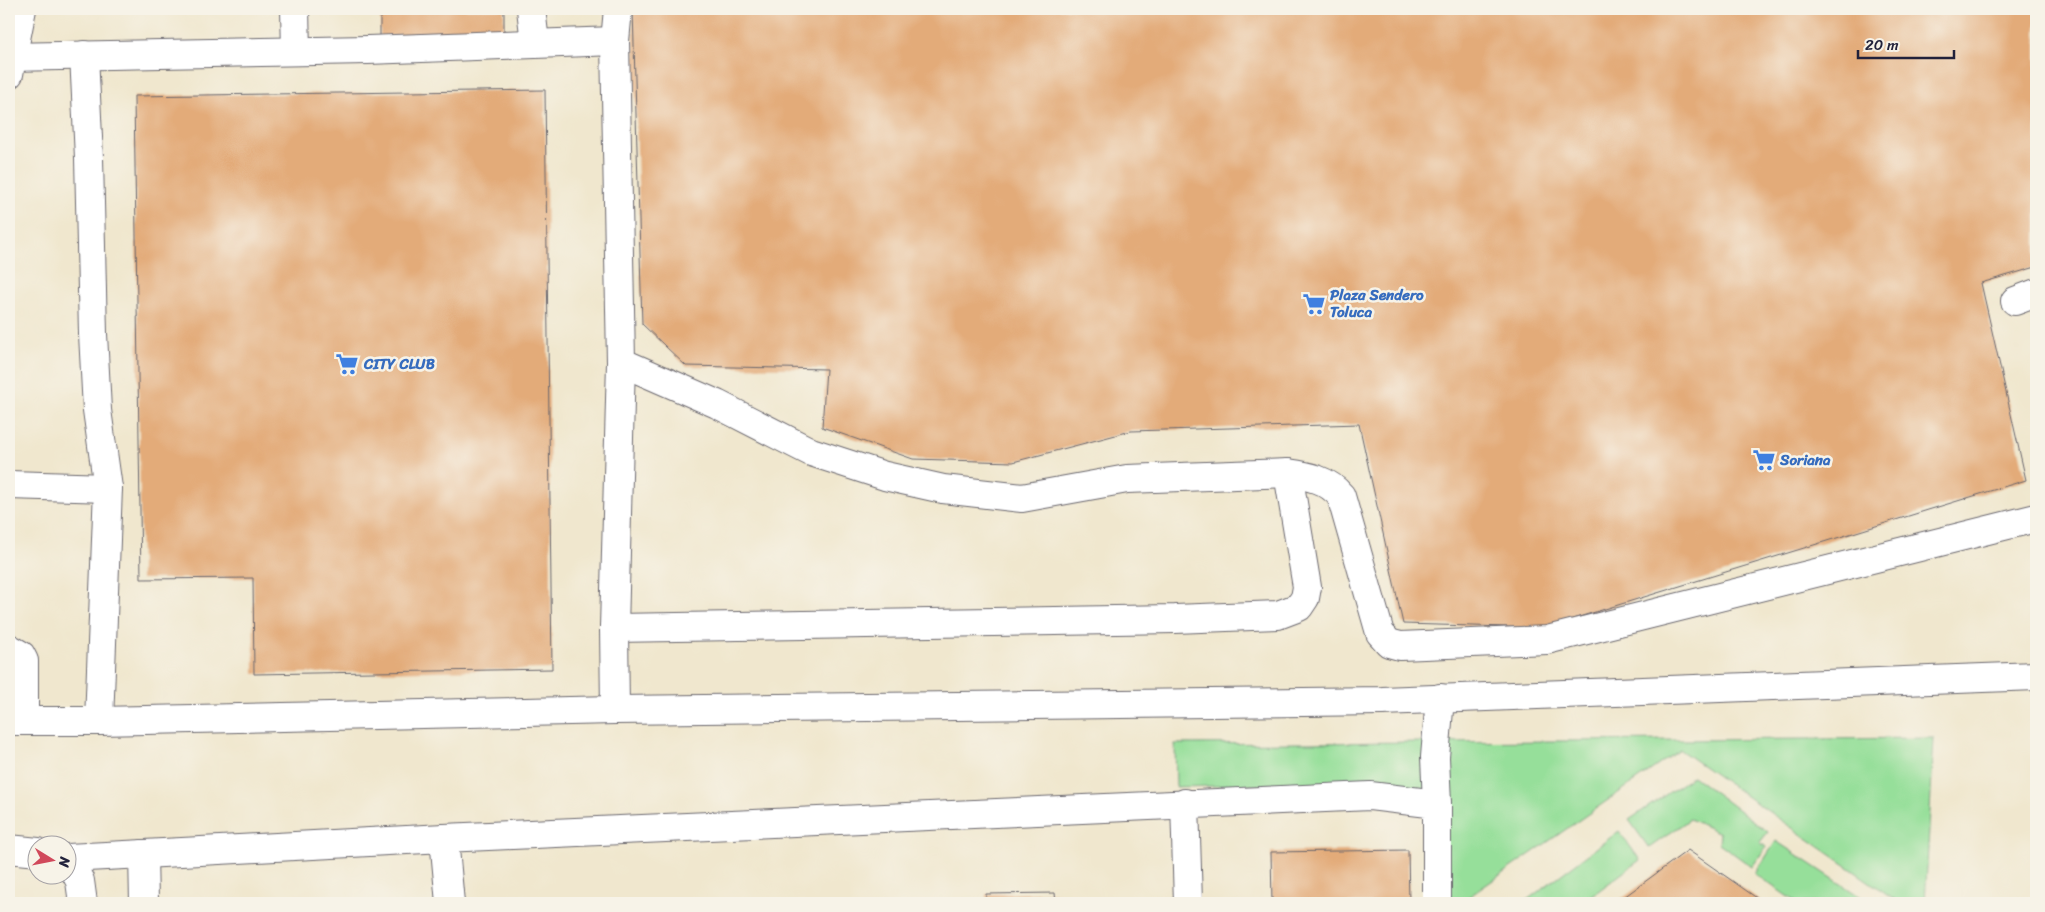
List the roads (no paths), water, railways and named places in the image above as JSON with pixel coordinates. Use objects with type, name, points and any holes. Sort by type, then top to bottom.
[{"type":"lane","points":[[22,9],[10,63],[84,55],[136,56],[206,52],[368,50],[535,42],[615,41]]},
{"type":"lane","points":[[294,9],[296,51]]},
{"type":"lane","points":[[532,9],[535,42]]},
{"type":"lane","points":[[615,710],[614,628],[621,362],[615,41],[618,9]]},
{"type":"lane","points":[[84,55],[97,410],[108,488],[99,721]]},
{"type":"lane","points":[[621,362],[717,404],[811,452],[885,476],[942,489],[1022,498],[1127,479],[1288,473],[1309,476],[1335,488],[1341,496],[1380,634],[1389,643],[1400,646],[1547,640],[2036,518]]},
{"type":"lane","points":[[614,628],[1175,619],[1278,615],[1299,607],[1306,598],[1307,587],[1288,473]]},
{"type":"lane","points":[[9,486],[108,488]]},
{"type":"lane","points":[[9,648],[21,655],[24,661],[16,721],[99,721],[615,710],[1382,701],[2036,676]]},
{"type":"lane","points":[[1437,903],[1437,804],[1434,757],[1440,698]]},
{"type":"lane","points":[[78,858],[444,838],[1352,796],[1370,796],[1437,804]]},
{"type":"lane","points":[[1185,803],[1188,903]]},
{"type":"lane","points":[[444,838],[450,903]]},
{"type":"lane","points":[[9,850],[28,851]]},
{"type":"lane","points":[[143,854],[144,903]]},
{"type":"lane","points":[[78,877],[83,903]]},
{"type":"place","name":"Plaza Sendero Toluca","points":[[1314,304]]},
{"type":"place","name":"CITY CLUB","points":[[347,364]]},
{"type":"place","name":"Soriana","points":[[1764,460]]}]
